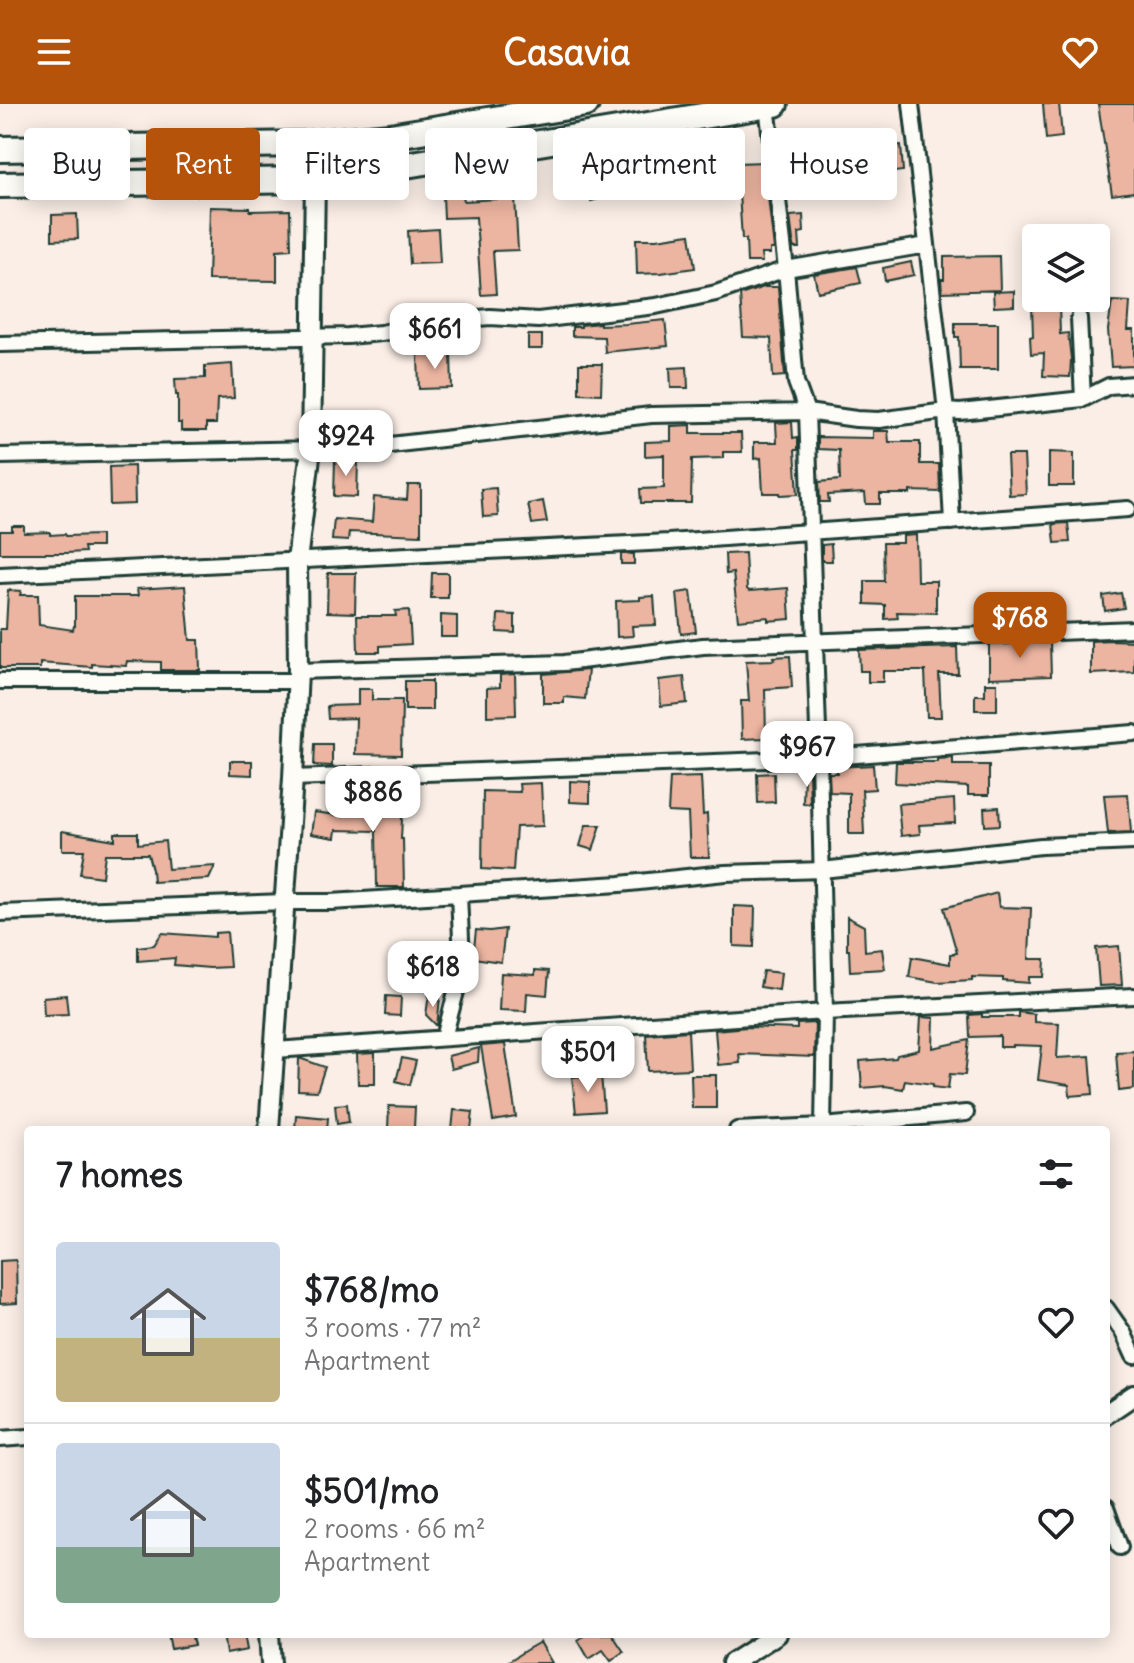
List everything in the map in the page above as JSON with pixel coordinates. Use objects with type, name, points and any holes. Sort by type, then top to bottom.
[{"type":"highway","points":[[0,149],[307,144],[390,136],[586,104]]},
{"type":"highway","points":[[409,165],[771,105]]},
{"type":"highway","points":[[0,185],[276,181]]},
{"type":"street","points":[[911,104],[946,411],[952,522]]},
{"type":"street","points":[[771,105],[796,382],[807,412],[822,870],[825,1012],[823,1126],[966,1113]]},
{"type":"street","points":[[269,1126],[293,778],[297,561],[311,449],[315,200]]},
{"type":"street","points":[[0,344],[313,337],[381,333],[445,321],[490,317],[538,320],[656,306],[716,293],[786,269],[927,245]]},
{"type":"street","points":[[1079,318],[1083,399]]},
{"type":"street","points":[[0,456],[364,448],[651,415],[807,412],[879,420],[1083,399],[1109,386],[1134,384]]},
{"type":"street","points":[[0,575],[669,542],[1128,509]]},
{"type":"street","points":[[0,681],[297,676],[564,663],[703,646],[1134,629]]},
{"type":"street","points":[[293,778],[819,758],[1134,733]]},
{"type":"street","points":[[0,913],[331,902],[620,884],[725,873],[822,870],[1041,846],[1134,842]]},
{"type":"street","points":[[444,1038],[462,961],[459,894]]},
{"type":"street","points":[[275,1050],[825,1012],[1134,996]]},
{"type":"street","points":[[1110,1314],[1134,1356]]},
{"type":"street","points":[[1110,1411],[1134,1395]]},
{"type":"street","points":[[0,1439],[24,1437]]},
{"type":"street","points":[[1110,1519],[1120,1547]]},
{"type":"street","points":[[269,1638],[271,1663]]},
{"type":"street","points":[[732,1663],[771,1638]]},
{"type":"building","points":[[1043,104],[1059,104],[1062,137],[1046,139]]},
{"type":"building","points":[[1098,104],[1134,104],[1134,192],[1112,195]]},
{"type":"building","points":[[897,145],[901,145],[903,171],[897,172]]},
{"type":"building","points":[[761,162],[761,200],[768,200],[774,249],[770,249],[770,254],[761,254],[762,262],[747,262],[746,239],[742,239],[739,200],[745,200],[745,163]]},
{"type":"building","points":[[443,200],[515,200],[518,250],[493,251],[496,294],[481,295],[476,217],[444,218]]},
{"type":"building","points":[[210,207],[250,208],[250,211],[290,210],[291,249],[277,250],[277,281],[208,280]]},
{"type":"building","points":[[77,214],[78,239],[52,240],[52,215]]},
{"type":"building","points":[[803,215],[804,232],[799,233],[800,248],[794,248],[790,216]]},
{"type":"building","points":[[438,229],[440,263],[410,264],[408,231]]},
{"type":"building","points":[[690,234],[695,268],[637,274],[636,239]]},
{"type":"building","points":[[999,256],[1000,290],[942,292],[944,257]]},
{"type":"building","points":[[911,262],[914,275],[885,281],[883,268]]},
{"type":"building","points":[[857,267],[861,283],[818,292],[814,274]]},
{"type":"building","points":[[764,287],[778,287],[785,376],[773,377],[771,338],[743,337],[740,295]]},
{"type":"building","points":[[1014,291],[1014,306],[994,307],[993,292]]},
{"type":"building","points":[[1112,301],[1130,302],[1128,330],[1134,330],[1134,366],[1111,367],[1108,330]]},
{"type":"building","points":[[1032,312],[1059,312],[1060,334],[1068,333],[1070,377],[1043,376],[1044,353],[1031,354],[1030,337],[1033,336]]},
{"type":"building","points":[[665,320],[668,346],[605,352],[604,337],[572,336],[572,327],[581,325]]},
{"type":"building","points":[[955,323],[998,323],[998,369],[960,369],[959,337],[955,337]]},
{"type":"building","points":[[528,335],[542,335],[542,349],[528,349]]},
{"type":"building","points":[[451,353],[452,388],[419,389],[418,354]]},
{"type":"building","points":[[232,364],[234,398],[217,399],[216,424],[206,424],[206,431],[181,431],[175,379],[205,378],[205,366]]},
{"type":"building","points":[[579,364],[602,364],[601,394],[579,393]]},
{"type":"building","points":[[687,367],[688,388],[671,388],[670,368]]},
{"type":"building","points":[[792,422],[793,438],[798,437],[798,450],[795,450],[798,494],[763,493],[761,458],[754,459],[754,442],[777,442],[776,423]]},
{"type":"building","points":[[691,425],[691,433],[741,433],[742,452],[723,452],[723,458],[692,459],[691,503],[641,503],[640,489],[664,488],[664,455],[645,456],[645,442],[671,441],[671,426]]},
{"type":"building","points":[[873,431],[888,431],[889,442],[920,442],[920,464],[939,464],[940,492],[880,494],[880,504],[866,504],[865,493],[828,495],[829,502],[820,502],[819,482],[840,480],[839,450],[818,449],[818,437],[873,438]]},
{"type":"building","points":[[1049,452],[1074,453],[1074,486],[1049,486]]},
{"type":"building","points":[[1007,455],[1024,455],[1026,494],[1009,495]]},
{"type":"building","points":[[335,459],[358,460],[357,497],[334,496]]},
{"type":"building","points":[[134,466],[135,504],[110,505],[109,467]]},
{"type":"building","points":[[408,485],[421,485],[421,535],[349,532],[348,541],[332,540],[334,519],[372,522],[374,497],[407,500]]},
{"type":"building","points":[[496,488],[498,516],[483,517],[481,489]]},
{"type":"building","points":[[543,501],[547,522],[532,524],[528,504]]},
{"type":"building","points":[[1068,523],[1070,542],[1055,543],[1053,524]]},
{"type":"building","points":[[12,526],[24,526],[24,533],[101,535],[101,547],[84,547],[85,552],[0,553],[0,531],[12,531]]},
{"type":"building","points":[[916,535],[917,581],[936,581],[936,613],[897,612],[898,618],[885,619],[885,605],[865,604],[865,581],[884,581],[883,543],[903,543],[903,536]]},
{"type":"building","points":[[831,544],[832,561],[822,561],[822,545]]},
{"type":"building","points":[[745,553],[747,589],[788,588],[790,619],[768,621],[768,617],[738,620],[733,573],[726,574],[725,554]]},
{"type":"building","points":[[621,554],[634,554],[634,564],[621,564]]},
{"type":"building","points":[[328,573],[356,573],[355,613],[327,612]]},
{"type":"building","points":[[432,573],[448,573],[448,598],[431,598]]},
{"type":"building","points":[[185,586],[190,640],[199,640],[200,670],[161,670],[161,662],[127,661],[126,666],[40,663],[40,668],[0,668],[0,629],[6,629],[8,590],[21,591],[20,595],[38,595],[39,625],[73,630],[75,596],[138,596],[137,589]]},
{"type":"building","points":[[691,591],[696,632],[681,634],[677,593]]},
{"type":"building","points":[[1121,593],[1124,608],[1105,611],[1103,596]]},
{"type":"building","points":[[654,596],[656,625],[632,626],[633,636],[617,637],[616,601]]},
{"type":"building","points":[[409,610],[411,644],[380,646],[380,652],[358,652],[357,616],[396,616],[395,611]]},
{"type":"building","points":[[498,614],[515,615],[515,633],[497,632]]},
{"type":"building","points":[[441,615],[457,616],[457,637],[441,637]]},
{"type":"building","points":[[1091,641],[1134,641],[1134,672],[1091,674]]},
{"type":"building","points":[[1050,642],[1051,676],[989,678],[989,645]]},
{"type":"building","points":[[957,647],[958,674],[939,674],[941,717],[927,717],[925,671],[883,671],[883,682],[868,682],[868,671],[860,671],[859,650]]},
{"type":"building","points":[[790,656],[792,687],[765,689],[766,738],[742,739],[741,701],[749,701],[746,661]]},
{"type":"building","points":[[588,670],[585,699],[564,697],[564,703],[543,703],[543,674]]},
{"type":"building","points":[[515,674],[516,715],[487,716],[487,688],[500,687],[500,675]]},
{"type":"building","points":[[684,677],[687,703],[661,706],[659,680]]},
{"type":"building","points":[[405,681],[432,681],[432,710],[405,710]]},
{"type":"building","points":[[985,683],[997,683],[997,710],[975,710],[975,695],[985,695]]},
{"type":"building","points":[[358,689],[372,689],[372,700],[402,700],[401,755],[355,754],[356,718],[328,719],[327,706],[358,705]]},
{"type":"building","points":[[315,744],[332,744],[332,766],[314,765]]},
{"type":"building","points":[[953,758],[953,765],[989,765],[989,795],[968,795],[968,787],[895,783],[896,762],[937,762],[937,759]]},
{"type":"building","points":[[230,761],[252,761],[252,775],[230,774]]},
{"type":"building","points":[[873,765],[875,789],[862,790],[864,834],[849,834],[849,793],[830,792],[829,773],[837,773],[837,767]]},
{"type":"building","points":[[804,772],[809,772],[810,804],[803,803]]},
{"type":"building","points":[[774,773],[775,802],[758,803],[757,774]]},
{"type":"building","points":[[701,777],[709,857],[690,857],[688,813],[668,812],[670,778]]},
{"type":"building","points":[[570,781],[590,782],[590,803],[570,802]]},
{"type":"building","points":[[541,783],[543,826],[516,827],[513,871],[482,869],[483,791],[520,792],[519,784]]},
{"type":"building","points":[[1128,794],[1131,832],[1108,833],[1104,795]]},
{"type":"building","points":[[370,797],[403,799],[401,839],[404,887],[377,887],[376,831],[336,830],[335,838],[311,834],[314,812],[343,816],[343,806],[369,806]]},
{"type":"building","points":[[954,799],[955,823],[919,825],[920,834],[901,836],[898,804]]},
{"type":"building","points":[[999,807],[1000,825],[985,826],[984,808]]},
{"type":"building","points":[[586,825],[601,825],[593,850],[580,846]]},
{"type":"building","points":[[62,831],[115,840],[115,833],[138,833],[138,844],[165,841],[168,869],[215,866],[209,879],[153,882],[148,854],[105,854],[102,877],[80,874],[84,850],[62,850]]},
{"type":"building","points":[[997,893],[999,907],[1031,908],[1029,959],[1045,959],[1044,977],[1029,977],[1029,983],[1003,981],[1003,978],[972,977],[972,980],[937,982],[909,977],[912,957],[950,964],[950,954],[957,953],[944,908]]},
{"type":"building","points":[[734,906],[755,907],[754,947],[734,946]]},
{"type":"building","points":[[847,917],[864,926],[865,951],[882,949],[885,969],[850,971]]},
{"type":"building","points":[[505,929],[501,962],[473,958],[476,930]]},
{"type":"building","points":[[227,932],[230,967],[174,965],[175,958],[138,961],[138,947],[154,945],[162,933],[215,937],[215,933]]},
{"type":"building","points":[[1119,946],[1122,985],[1099,986],[1096,948]]},
{"type":"building","points":[[535,970],[549,971],[547,995],[527,993],[526,1011],[499,1010],[501,973],[535,975]]},
{"type":"building","points":[[763,971],[781,973],[779,990],[760,987]]},
{"type":"building","points":[[429,994],[440,998],[437,1026],[426,1015]]},
{"type":"building","points":[[66,995],[68,1014],[44,1015],[43,997]]},
{"type":"building","points":[[386,996],[401,997],[400,1016],[385,1015]]},
{"type":"building","points":[[1018,1012],[1034,1014],[1034,1022],[1059,1023],[1057,1058],[1090,1056],[1093,1094],[1070,1096],[1069,1085],[1038,1080],[1042,1046],[1000,1047],[1000,1036],[970,1037],[969,1015],[1018,1017]]},
{"type":"building","points":[[921,1017],[934,1018],[933,1048],[969,1040],[965,1075],[950,1074],[948,1089],[905,1080],[903,1089],[885,1086],[862,1088],[860,1061],[896,1058],[897,1055],[919,1050]]},
{"type":"building","points":[[815,1023],[814,1057],[739,1054],[740,1063],[718,1065],[715,1030],[747,1027],[797,1029],[797,1024]]},
{"type":"building","points":[[688,1031],[690,1069],[648,1071],[646,1034]]},
{"type":"building","points":[[560,1043],[575,1043],[575,1068],[560,1068]]},
{"type":"building","points":[[505,1044],[516,1117],[493,1121],[481,1046]]},
{"type":"building","points":[[479,1048],[478,1062],[451,1069],[448,1056]]},
{"type":"building","points":[[1134,1051],[1134,1089],[1119,1091],[1116,1052]]},
{"type":"building","points":[[375,1053],[375,1084],[358,1084],[357,1054]]},
{"type":"building","points":[[299,1058],[325,1067],[317,1091],[298,1090]]},
{"type":"building","points":[[402,1058],[416,1061],[410,1085],[396,1081]]},
{"type":"building","points":[[601,1074],[604,1111],[576,1113],[572,1077]]},
{"type":"building","points":[[691,1075],[716,1075],[716,1108],[692,1108]]},
{"type":"building","points":[[347,1104],[349,1122],[337,1124],[335,1105]]},
{"type":"building","points":[[389,1106],[415,1107],[414,1126],[388,1126]]},
{"type":"building","points":[[454,1110],[473,1112],[471,1126],[452,1126]]},
{"type":"building","points":[[296,1115],[328,1118],[327,1126],[295,1126]]},
{"type":"building","points":[[16,1260],[17,1303],[0,1304],[0,1261]]},
{"type":"building","points":[[169,1638],[192,1638],[194,1645],[171,1649]]},
{"type":"building","points":[[224,1638],[245,1638],[247,1650],[226,1654]]},
{"type":"building","points":[[615,1638],[624,1652],[611,1661],[603,1650],[589,1659],[578,1640]]},
{"type":"building","points":[[540,1642],[552,1663],[506,1663],[526,1650]]}]
